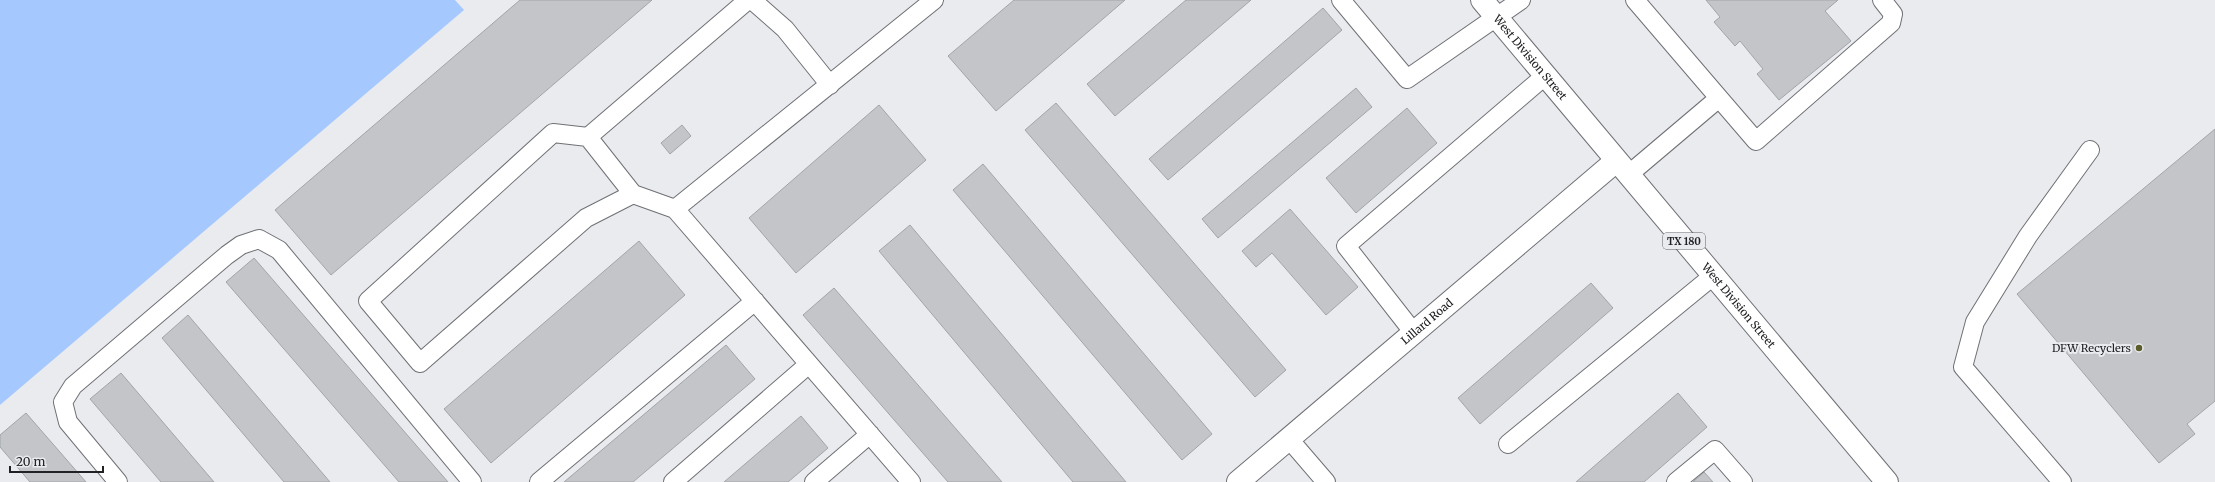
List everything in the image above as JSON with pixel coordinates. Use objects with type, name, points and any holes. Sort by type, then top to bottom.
[{"type":"main road","name":"West Division Street","points":[[1482,0],[1887,482]]},
{"type":"main road","name":"Lillard Road","points":[[1238,482],[1414,333],[1622,168]]},
{"type":"lane","points":[[588,137],[748,0]]},
{"type":"lane","points":[[752,0],[785,29],[830,84]]},
{"type":"lane","points":[[676,208],[934,0]]},
{"type":"lane","points":[[1341,0],[1407,79],[1521,0]]},
{"type":"lane","points":[[1635,0],[1756,141],[1890,23],[1893,14],[1882,0]]},
{"type":"lane","points":[[1414,333],[1346,246],[1546,75]]},
{"type":"lane","points":[[1622,168],[1719,98]]},
{"type":"lane","points":[[633,194],[586,218],[420,363],[368,301],[554,133],[588,137],[633,194],[676,208],[910,482]]},
{"type":"lane","points":[[2062,482],[1963,367],[1975,322],[2028,236],[2090,150]]},
{"type":"lane","points":[[118,482],[68,422],[63,402],[73,386],[227,255],[241,245],[259,239],[279,250],[472,482]]},
{"type":"lane","points":[[1508,444],[1713,276]]},
{"type":"lane","points":[[539,482],[755,300]]},
{"type":"lane","points":[[673,482],[809,364]]},
{"type":"lane","points":[[814,482],[870,434]]},
{"type":"lane","points":[[1289,439],[1326,482]]},
{"type":"lane","points":[[1676,482],[1714,450],[1743,482]]},
{"type":"shaded area","points":[[0,0],[455,0],[464,10],[0,405]]},
{"type":"building","points":[[520,0],[652,0],[331,275],[275,210]]},
{"type":"building","points":[[1014,0],[1125,0],[996,111],[948,56]]},
{"type":"building","points":[[1186,0],[1251,0],[1115,116],[1087,84]]},
{"type":"building","points":[[1706,0],[1838,0],[1825,11],[1851,41],[1779,100],[1757,74],[1763,69],[1740,41],[1735,46],[1714,22],[1720,17]]},
{"type":"building","points":[[1323,8],[1342,30],[1168,180],[1149,159]]},
{"type":"building","points":[[1356,88],[1372,107],[1218,238],[1202,219]]},
{"type":"building","points":[[1056,103],[1286,370],[1255,397],[1025,130]]},
{"type":"building","points":[[879,105],[926,160],[796,273],[749,218]]},
{"type":"building","points":[[1407,108],[1437,143],[1356,213],[1326,178]]},
{"type":"building","points":[[682,125],[691,136],[670,154],[661,143]]},
{"type":"building","name":"DFW Recyclers","points":[[2215,129],[2215,401],[2187,424],[2195,434],[2159,463],[2017,294]]},
{"type":"building","points":[[983,164],[1212,434],[1182,460],[953,190]]},
{"type":"building","points":[[1290,209],[1358,287],[1326,315],[1272,253],[1256,267],[1242,251]]},
{"type":"building","points":[[910,225],[1126,482],[1073,482],[879,251]]},
{"type":"building","points":[[639,241],[685,295],[491,463],[444,409]]},
{"type":"building","points":[[254,258],[448,482],[399,482],[226,282]]},
{"type":"building","points":[[1591,283],[1613,308],[1480,424],[1458,398]]},
{"type":"building","points":[[834,288],[1002,482],[948,482],[803,315]]},
{"type":"building","points":[[188,315],[330,482],[284,482],[162,338]]},
{"type":"building","points":[[726,345],[755,379],[633,482],[564,482]]},
{"type":"building","points":[[121,373],[214,482],[161,482],[90,399]]},
{"type":"building","points":[[1678,393],[1707,427],[1644,482],[1576,482]]},
{"type":"building","points":[[26,413],[86,482],[30,482],[0,447],[0,435]]},
{"type":"building","points":[[801,416],[828,448],[788,482],[724,482]]},
{"type":"building","points":[[1704,472],[1713,482],[1693,482]]},
{"type":"place","name":"DFW Recyclers","points":[[2139,348]]}]
